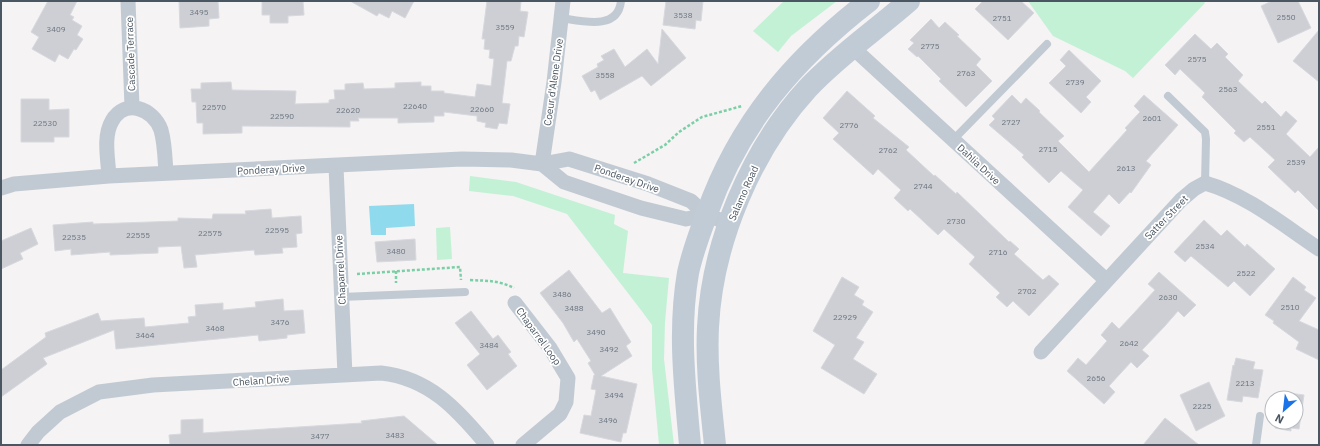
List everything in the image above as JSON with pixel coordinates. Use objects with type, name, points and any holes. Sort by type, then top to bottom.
[{"type":"main road","points":[[690,445],[683,365],[685,303],[688,274],[697,238],[715,189],[736,146],[775,89],[830,33],[869,1]]},
{"type":"main road","name":"Salamo Road","points":[[715,445],[708,377],[708,327],[711,295],[729,223],[749,174],[768,140],[808,89],[852,47],[909,1]]},
{"type":"street","name":"Cascade Terrace","points":[[128,1],[132,107]]},
{"type":"street","name":"Coeur d'Alene Drive","points":[[542,164],[563,1]]},
{"type":"street","name":"Dahlia Drive","points":[[852,47],[1106,280]]},
{"type":"street","points":[[109,176],[107,141],[112,122],[121,110],[132,107],[143,109],[154,118],[161,130],[166,173]]},
{"type":"street","name":"Ponderay Drive","points":[[1,188],[14,184],[166,173],[462,159],[511,160],[542,164],[569,159],[648,184],[691,201],[706,215],[729,223]]},
{"type":"street","points":[[542,164],[564,182],[641,208],[686,219],[706,215]]},
{"type":"street","name":"Chaparrel Drive","points":[[336,166],[345,375]]},
{"type":"street","points":[[1205,183],[1222,188],[1238,196],[1319,249]]},
{"type":"street","name":"Satter Street","points":[[1041,352],[1181,200],[1194,188],[1205,183]]},
{"type":"street","name":"Chaparrel Loop","points":[[517,297],[568,378],[566,402],[560,414],[523,445]]},
{"type":"street","name":"Chelan Drive","points":[[28,445],[38,432],[60,412],[99,392],[153,385],[381,373],[398,375],[416,381],[436,393],[456,411],[487,445]]},
{"type":"lane","points":[[561,18],[600,22],[613,18],[620,10],[621,1]]},
{"type":"lane","points":[[953,140],[1047,44]]},
{"type":"lane","points":[[1168,96],[1205,132],[1205,183]]},
{"type":"lane","points":[[341,297],[465,292]]},
{"type":"lane","points":[[1256,445],[1260,416]]},
{"type":"path","points":[[634,163],[665,146],[679,132],[702,117],[736,106],[745,106]]},
{"type":"path","points":[[357,274],[460,268],[461,280],[487,279],[501,281],[517,297]]},
{"type":"path","points":[[396,271],[397,286]]},
{"type":"green space","points":[[784,1],[837,1],[791,36],[778,52],[753,31]]},
{"type":"green space","points":[[1028,1],[1203,1],[1205,3],[1133,78],[1125,71],[1053,36]]},
{"type":"green space","points":[[470,176],[516,182],[615,215],[614,224],[628,231],[623,273],[669,278],[665,322],[664,359],[674,445],[659,445],[652,369],[652,325],[641,310],[567,214],[513,196],[469,191]]},
{"type":"green space","points":[[450,227],[452,259],[437,260],[436,228]]},
{"type":"water","points":[[414,204],[415,226],[386,228],[386,235],[371,235],[369,206]]},
{"type":"building","points":[[48,1],[77,1],[70,15],[74,17],[72,20],[82,26],[77,35],[83,39],[76,50],[74,49],[68,59],[59,54],[55,62],[32,49],[39,37],[31,32]]},
{"type":"building","points":[[179,1],[218,1],[219,18],[209,19],[209,26],[180,28]]},
{"type":"building","points":[[262,1],[303,1],[304,15],[288,16],[288,23],[270,23],[270,15],[262,15]]},
{"type":"building","points":[[350,1],[414,1],[405,18],[392,11],[389,18],[379,13],[377,16]]},
{"type":"building","points":[[487,1],[521,1],[520,11],[528,12],[524,37],[519,36],[518,46],[515,46],[511,61],[507,61],[502,103],[510,104],[507,124],[499,123],[497,129],[485,127],[486,123],[477,121],[477,116],[444,112],[444,116],[434,116],[434,122],[398,123],[398,118],[358,118],[359,121],[350,121],[350,127],[242,126],[242,133],[203,134],[203,123],[197,123],[196,102],[192,102],[191,89],[201,89],[201,83],[231,82],[232,90],[296,91],[295,104],[329,103],[329,100],[335,99],[334,90],[345,90],[345,84],[363,83],[364,89],[395,88],[395,83],[421,82],[421,86],[431,86],[431,91],[444,91],[444,93],[475,97],[477,84],[491,86],[494,59],[489,58],[490,50],[484,49],[485,39],[482,39]]},
{"type":"building","points":[[666,1],[703,1],[701,21],[696,20],[695,29],[663,25]]},
{"type":"building","points":[[983,1],[1021,1],[1034,13],[1008,40],[975,9]]},
{"type":"building","points":[[1272,1],[1298,1],[1311,28],[1278,43],[1261,6]]},
{"type":"building","points":[[931,19],[939,28],[945,22],[959,35],[957,36],[981,59],[976,65],[992,81],[966,107],[939,81],[941,79],[918,56],[917,57],[908,49],[914,43],[910,40]]},
{"type":"building","points":[[662,29],[686,58],[651,86],[642,76],[600,100],[595,90],[591,92],[582,76],[598,67],[597,64],[604,60],[601,56],[614,49],[625,67],[647,49],[658,64]]},
{"type":"building","points":[[1319,30],[1319,82],[1293,61]]},
{"type":"building","points":[[1195,34],[1211,49],[1217,43],[1228,54],[1225,57],[1243,75],[1238,81],[1262,104],[1265,101],[1281,117],[1286,111],[1297,121],[1286,134],[1310,157],[1319,147],[1319,211],[1298,190],[1295,193],[1268,167],[1275,160],[1250,137],[1244,142],[1234,133],[1236,131],[1202,97],[1205,93],[1180,69],[1175,75],[1165,65]]},
{"type":"building","points":[[1069,50],[1101,81],[1086,97],[1091,102],[1081,113],[1049,83],[1066,66],[1060,60]]},
{"type":"building","points":[[847,91],[875,116],[873,118],[909,147],[906,150],[934,176],[935,175],[956,194],[957,192],[1009,242],[1010,241],[1019,249],[1014,254],[1043,280],[1049,275],[1059,284],[1029,316],[1013,301],[1007,307],[996,297],[1000,293],[969,264],[975,257],[944,229],[938,235],[910,209],[908,211],[894,198],[901,190],[878,169],[873,175],[833,139],[839,133],[823,118]]},
{"type":"building","points":[[1012,95],[1021,104],[1026,98],[1040,111],[1039,112],[1064,136],[1058,141],[1089,172],[1127,130],[1125,128],[1140,112],[1134,106],[1144,95],[1178,125],[1146,161],[1151,165],[1131,193],[1130,192],[1119,204],[1109,194],[1093,212],[1110,226],[1101,236],[1068,207],[1083,190],[1061,171],[1049,183],[1022,157],[1024,155],[989,125],[995,119],[992,116]]},
{"type":"building","points":[[21,99],[49,99],[49,110],[69,109],[69,137],[54,137],[54,142],[21,142]]},
{"type":"building","points":[[271,209],[272,218],[301,216],[302,233],[296,234],[297,247],[282,248],[283,253],[255,255],[254,250],[195,255],[197,267],[184,268],[181,246],[158,247],[158,253],[110,255],[110,252],[71,255],[71,249],[55,251],[53,225],[93,222],[93,224],[178,221],[178,218],[212,219],[213,214],[246,214],[245,211]]},
{"type":"building","points":[[1204,220],[1221,236],[1227,230],[1245,247],[1247,244],[1275,269],[1250,296],[1234,281],[1228,287],[1191,256],[1185,262],[1174,252]]},
{"type":"building","points":[[31,228],[38,244],[20,253],[23,259],[1,269],[1,241]]},
{"type":"building","points":[[415,239],[416,260],[377,262],[375,242]]},
{"type":"building","points":[[569,270],[602,313],[610,308],[631,342],[626,346],[632,356],[601,376],[637,384],[626,433],[623,433],[621,442],[580,433],[584,415],[591,416],[596,390],[591,389],[595,375],[588,363],[591,361],[577,339],[574,342],[563,323],[540,293]]},
{"type":"building","points":[[1159,272],[1196,305],[1184,317],[1178,311],[1142,350],[1149,356],[1137,368],[1131,362],[1109,386],[1115,392],[1104,404],[1067,371],[1078,358],[1086,365],[1107,341],[1101,335],[1112,322],[1119,329],[1155,290],[1148,284]]},
{"type":"building","points":[[842,277],[859,287],[854,295],[864,301],[862,305],[873,312],[856,338],[864,342],[853,359],[877,374],[864,394],[821,368],[835,345],[813,331]]},
{"type":"building","points":[[1293,277],[1306,287],[1304,290],[1316,298],[1299,321],[1319,330],[1319,360],[1296,349],[1299,342],[1273,323],[1274,321],[1265,315]]},
{"type":"building","points":[[283,299],[284,311],[303,310],[305,333],[287,335],[287,338],[259,341],[258,335],[116,349],[114,330],[43,358],[47,364],[1,397],[1,370],[46,337],[45,333],[98,313],[101,321],[144,318],[145,327],[189,323],[188,317],[196,316],[195,305],[223,303],[223,310],[256,307],[255,302]]},
{"type":"building","points":[[471,311],[493,339],[498,335],[511,352],[508,354],[517,366],[487,390],[467,365],[480,354],[455,323]]},
{"type":"building","points":[[1236,358],[1255,362],[1253,369],[1263,370],[1258,398],[1243,396],[1242,402],[1227,400],[1233,365],[1234,366]]},
{"type":"building","points":[[1209,382],[1225,416],[1196,431],[1180,395]]},
{"type":"building","points":[[404,416],[438,445],[170,445],[169,435],[181,434],[181,420],[203,419],[203,433],[362,423],[361,421]]},
{"type":"building","points":[[1165,418],[1199,445],[1143,445]]}]
